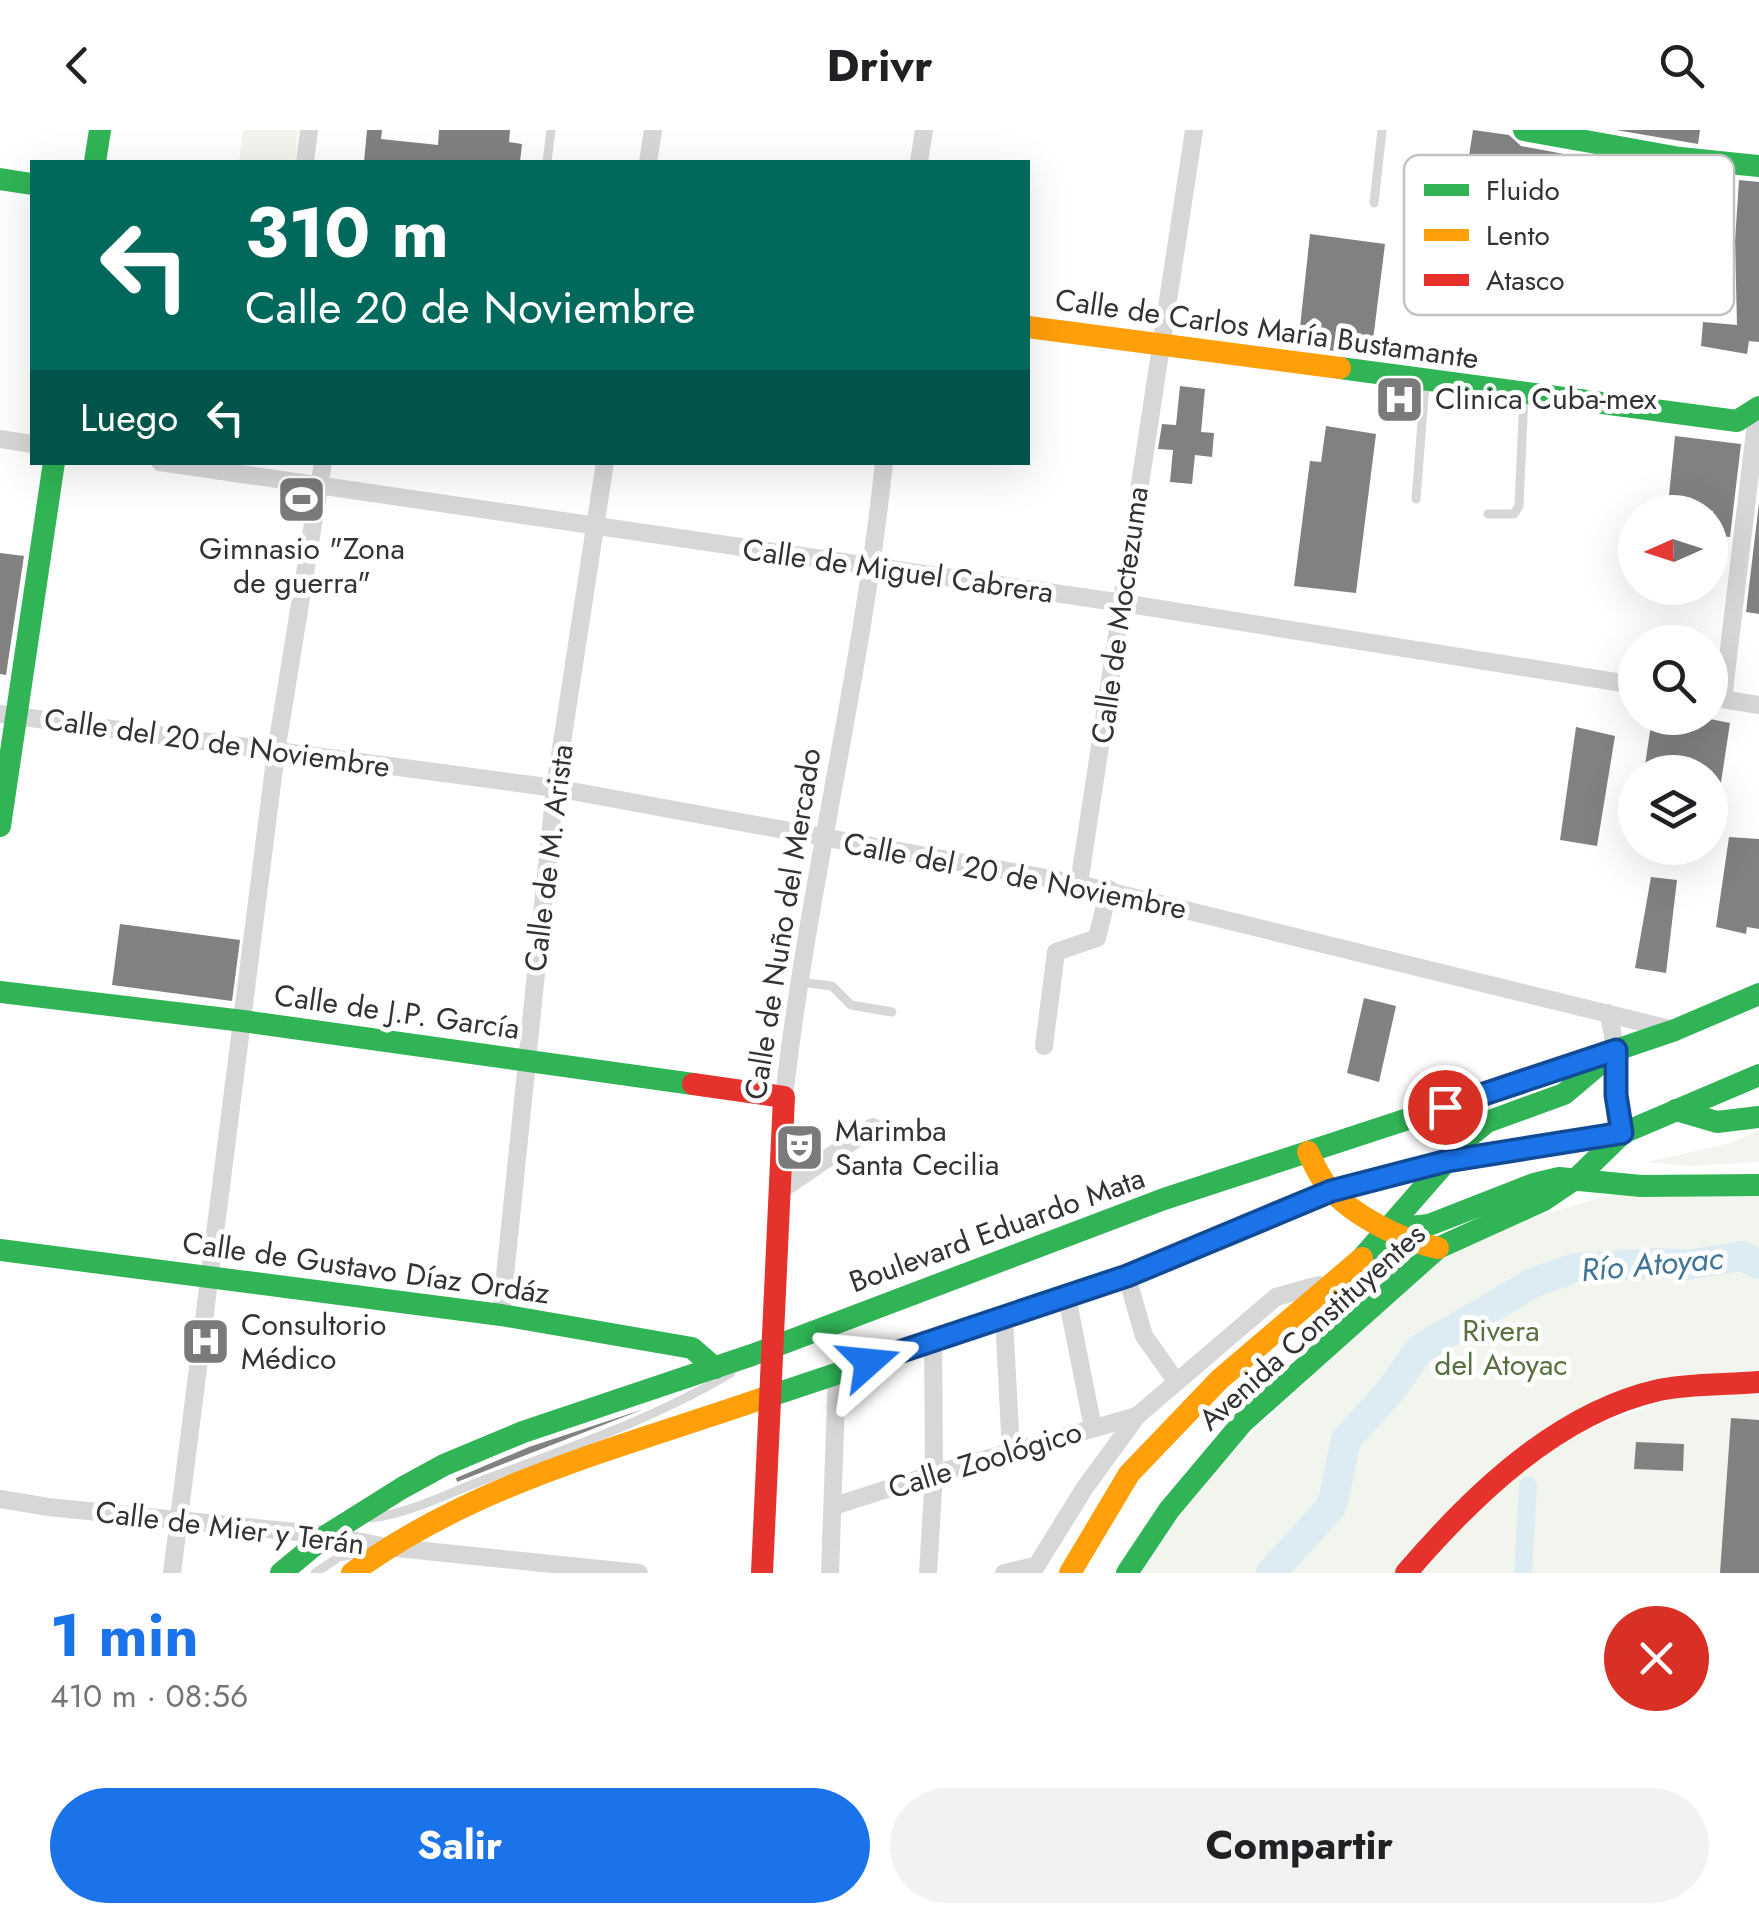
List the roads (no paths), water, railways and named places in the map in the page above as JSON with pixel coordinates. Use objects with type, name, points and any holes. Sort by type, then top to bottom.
[{"type":"main road","points":[[96,160],[100,130]]},
{"type":"main road","points":[[1524,130],[1669,155]]},
{"type":"main road","points":[[1734,163],[1759,166]]},
{"type":"main road","points":[[0,179],[30,184]]},
{"type":"main road","name":"Calle de Carlos María Bustamante","points":[[1030,327],[1425,381],[1753,419]]},
{"type":"main road","points":[[0,826],[8,715],[53,465]]},
{"type":"main road","name":"Calle de J.P. García","points":[[0,992],[244,1021],[784,1097]]},
{"type":"main road","name":"Boulevard Eduardo Mata","points":[[281,1573],[350,1520],[444,1465],[508,1438],[715,1368],[1164,1200],[1675,1030],[1759,994]]},
{"type":"main road","name":"Avenida Constituyentes","points":[[1070,1573],[1129,1474],[1220,1379],[1329,1282],[1361,1260],[1466,1139],[1487,1122],[1578,1086],[1616,1050]]},
{"type":"main road","points":[[352,1573],[386,1548],[482,1496],[1127,1276],[1331,1191],[1447,1161],[1622,1133],[1759,1075]]},
{"type":"main road","name":"Calle de Nuño del Mercado","points":[[762,1573],[769,1398],[761,1351],[781,1190],[784,1097]]},
{"type":"main road","points":[[1676,1110],[1718,1125],[1759,1117]]},
{"type":"main road","name":"Avenida Constituyentes","points":[[1126,1573],[1169,1510],[1243,1422],[1395,1285],[1438,1248],[1544,1200],[1578,1178],[1622,1133]]},
{"type":"main road","points":[[1308,1152],[1331,1191],[1390,1229],[1426,1247],[1438,1248]]},
{"type":"main road","points":[[1390,1229],[1429,1225],[1534,1184],[1578,1178],[1641,1186]]},
{"type":"main road","points":[[1544,1200],[1641,1186],[1759,1184]]},
{"type":"main road","name":"Calle de Gustavo Díaz Ordáz","points":[[0,1250],[501,1315],[692,1348],[715,1368]]},
{"type":"main road","points":[[1361,1260],[1384,1258],[1394,1272],[1395,1285]]},
{"type":"main road","points":[[1406,1573],[1430,1542],[1479,1495],[1568,1430],[1658,1390],[1759,1382]]},
{"type":"street","points":[[305,160],[309,130]]},
{"type":"street","points":[[648,160],[653,130]]},
{"type":"street","points":[[919,160],[924,130]]},
{"type":"street","name":"Calle de Moctezuma","points":[[1079,884],[1194,130]]},
{"type":"street","points":[[1726,625],[1753,419]]},
{"type":"street","points":[[0,439],[30,444]]},
{"type":"street","name":"Calle de Miguel Cabrera","points":[[178,465],[1124,603],[1618,682]]},
{"type":"street","points":[[172,1573],[276,752],[323,465]]},
{"type":"street","name":"Calle de M. Arista","points":[[501,1315],[555,788],[606,465]]},
{"type":"street","name":"Calle de Nuño del Mercado","points":[[784,1097],[822,838],[874,567],[884,465]]},
{"type":"street","points":[[1728,700],[1759,704]]},
{"type":"street","name":"Calle del 20 de Noviembre","points":[[8,715],[555,788],[1079,884],[1675,1030]]},
{"type":"street","points":[[1044,1046],[1056,952],[1096,938],[1109,890]]},
{"type":"street","points":[[1608,1013],[1616,1050],[1616,1095],[1622,1133]]},
{"type":"street","points":[[781,1190],[873,1127]]},
{"type":"street","points":[[1127,1276],[1144,1336],[1176,1381]]},
{"type":"street","points":[[1004,1573],[1033,1569],[1137,1416],[1176,1381],[1276,1297],[1329,1282]]},
{"type":"street","points":[[1067,1296],[1093,1428]]},
{"type":"street","points":[[1004,1317],[1011,1452]]},
{"type":"street","points":[[928,1573],[934,1474],[933,1340]]},
{"type":"street","points":[[830,1573],[837,1372]]},
{"type":"street","name":"Calle Zoológico","points":[[834,1506],[1137,1416]]},
{"type":"street","name":"Calle de Mier y Terán","points":[[0,1499],[326,1535],[471,1564],[639,1573]]},
{"type":"lane","points":[[547,160],[551,130]]},
{"type":"lane","points":[[1374,203],[1382,130]]},
{"type":"lane","points":[[1416,499],[1425,381]]},
{"type":"lane","points":[[1488,514],[1514,514],[1519,506],[1524,393]]},
{"type":"lane","points":[[799,982],[832,986],[851,1005],[892,1012]]},
{"type":"lane","points":[[350,1520],[382,1517],[557,1452],[690,1396],[761,1351]]},
{"type":"lane","points":[[315,1573],[339,1556],[386,1548]]},
{"type":"waterway","name":"Río Atoyac","points":[[1271,1573],[1332,1506],[1346,1440],[1391,1390],[1420,1349],[1533,1283],[1574,1268],[1687,1265],[1741,1256],[1759,1264]]},
{"type":"waterway","points":[[1523,1573],[1528,1486]]},
{"type":"place","name":"Clinica Cuba-mex","points":[[1400,399]]},
{"type":"place","name":"Gimnasio \"Zona de guerra\"","points":[[302,500]]},
{"type":"place","name":"Marimba Santa Cecilia","points":[[800,1148]]},
{"type":"place","name":"Consultorio Médico","points":[[206,1342]]},
{"type":"park label","name":"Rivera del Atoyac","points":[[1501,1348]]}]
